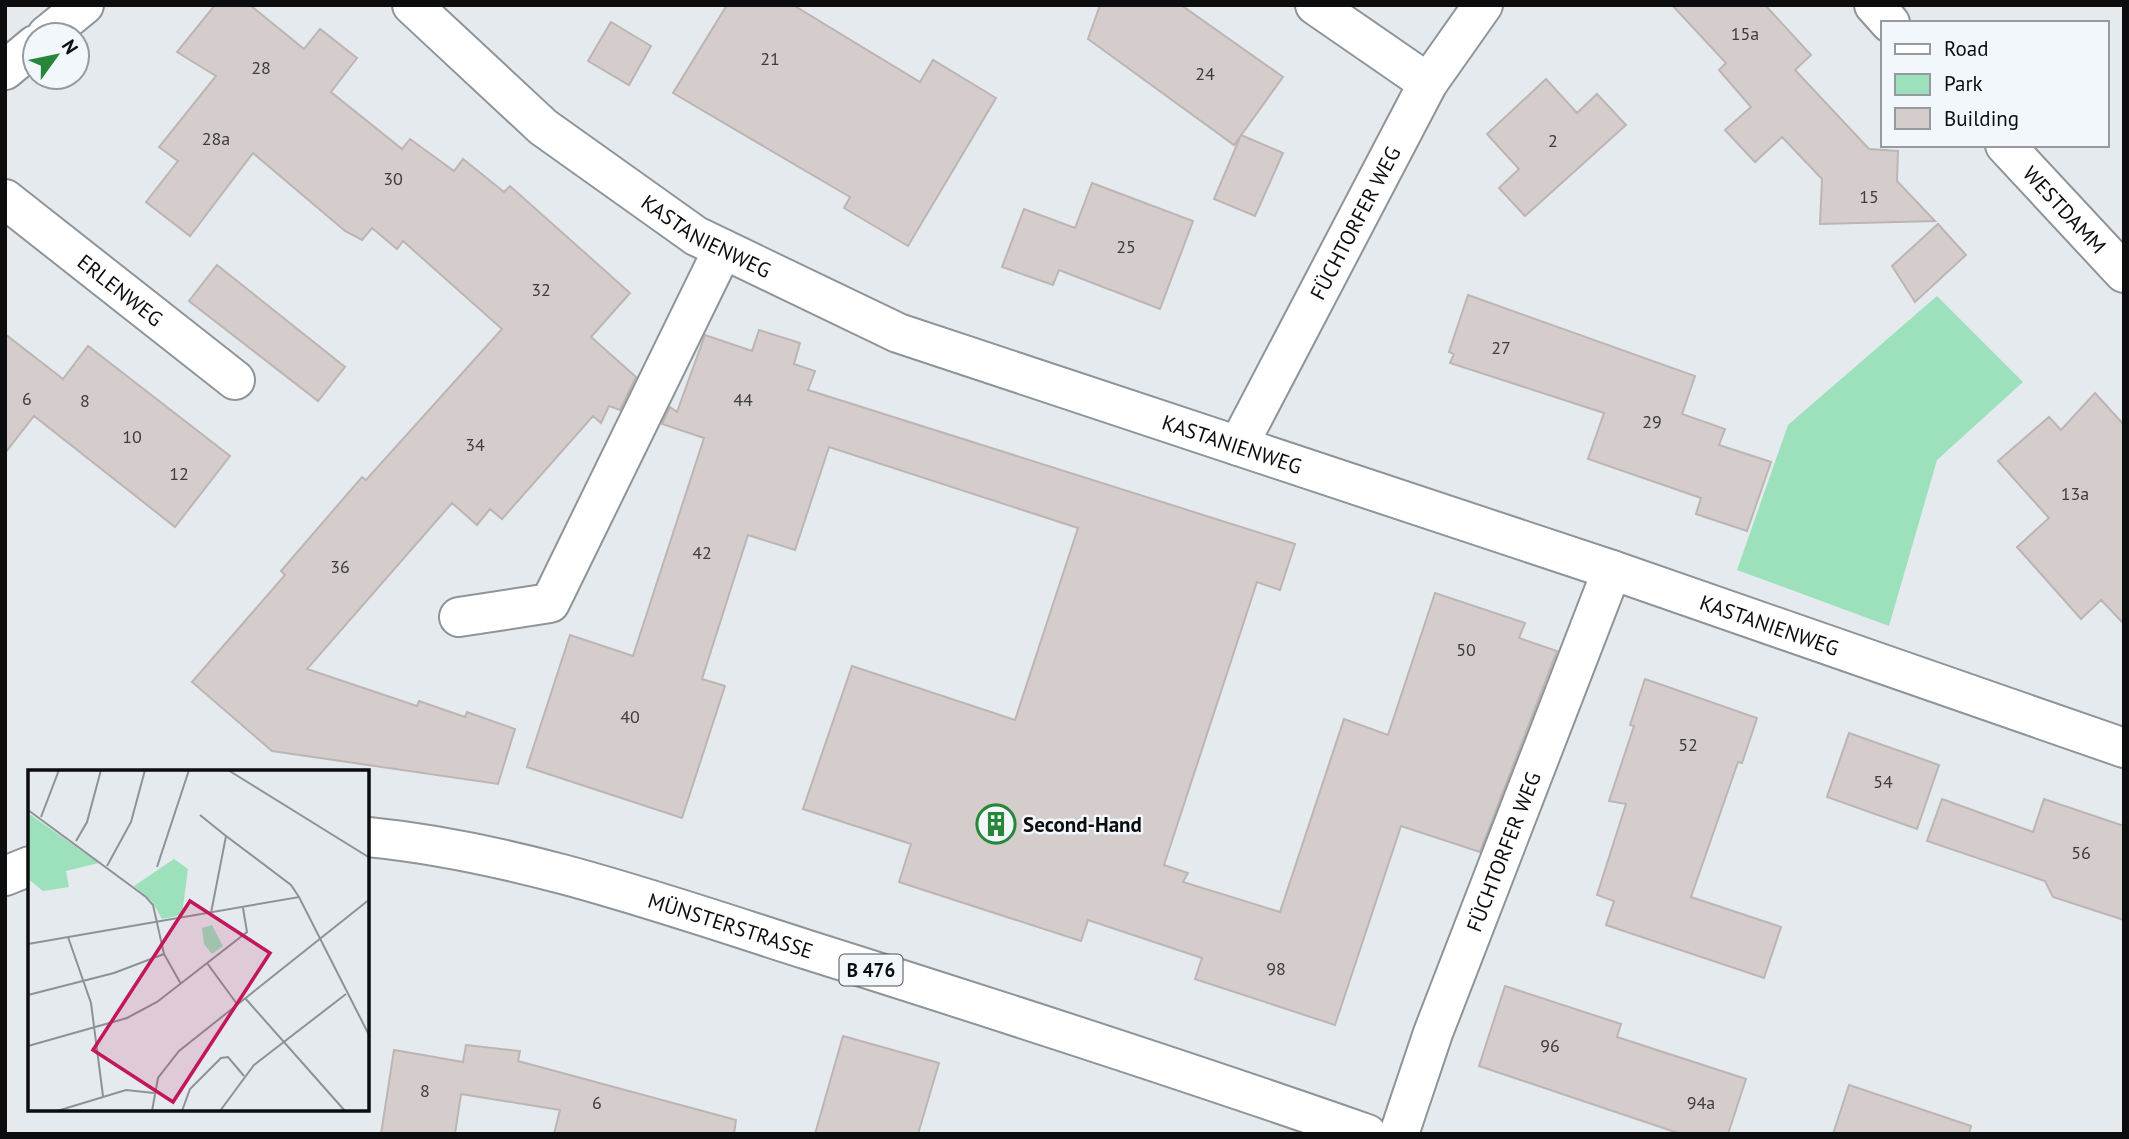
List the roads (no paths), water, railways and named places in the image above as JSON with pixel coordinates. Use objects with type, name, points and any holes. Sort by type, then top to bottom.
[{"type":"street","points":[[64,21],[84,5]]},
{"type":"street","name":"KASTANIENWEG","points":[[412,5],[543,127],[696,236],[898,333],[1612,570],[2124,748]]},
{"type":"street","points":[[1315,5],[1428,83]]},
{"type":"street","name":"FÜCHTORFER WEG","points":[[1238,446],[1428,83],[1483,5]]},
{"type":"street","points":[[1874,5],[1888,21]]},
{"type":"street","points":[[5,70],[21,57]]},
{"type":"street","name":"WESTDAMM","points":[[2007,147],[2124,273]]},
{"type":"street","name":"ERLENWEG","points":[[5,199],[235,380]]},
{"type":"street","points":[[459,617],[550,603],[723,249]]},
{"type":"street","name":"FÜCHTORFER WEG","points":[[1399,1134],[1433,1033],[1612,570]]},
{"type":"street","name":"MÜNSTERSTRASSE","points":[[369,837],[458,850],[548,869],[883,974],[1367,1134]]},
{"type":"street","points":[[5,876],[28,867]]},
{"type":"place","name":"Second-Hand","points":[[996,824]]}]
